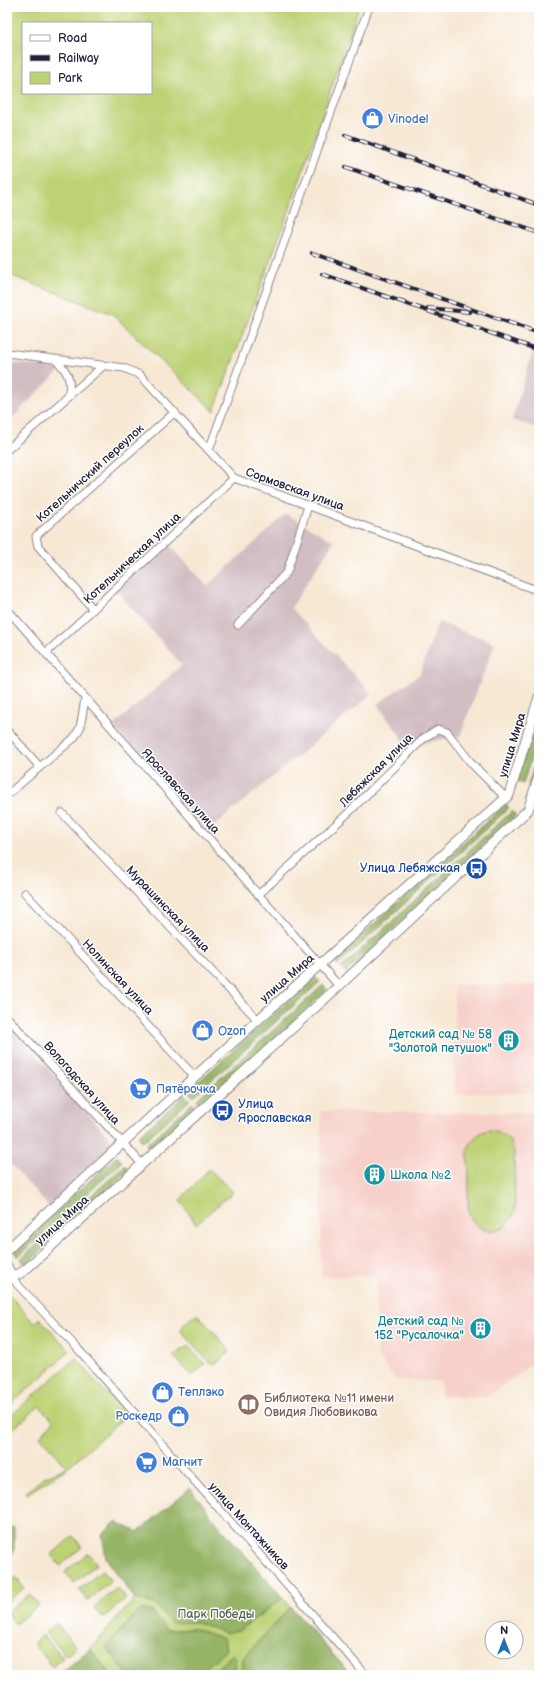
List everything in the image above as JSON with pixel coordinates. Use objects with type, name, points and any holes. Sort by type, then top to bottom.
[{"type":"street","points":[[209,450],[369,7]]},
{"type":"street","name":"Сормовская улица","points":[[7,353],[124,368],[140,375],[234,478],[539,591]]},
{"type":"street","points":[[56,360],[68,375],[70,384],[68,396]]},
{"type":"street","points":[[7,450],[103,366]]},
{"type":"street","name":"Котельничский переулок","points":[[93,609],[38,546],[36,536],[174,412]]},
{"type":"street","name":"Котельническая улица","points":[[46,654],[234,478]]},
{"type":"street","points":[[238,625],[287,572],[308,506]]},
{"type":"street","name":"Ярославская улица","points":[[7,609],[339,986]]},
{"type":"street","name":"улица Мира","points":[[7,1250],[258,1020],[509,796],[539,697]]},
{"type":"street","points":[[7,795],[74,738],[80,728],[85,699]]},
{"type":"street","name":"Лебяжская улица","points":[[258,895],[346,815],[424,738],[438,729],[447,732],[472,764],[506,798]]},
{"type":"street","points":[[7,730],[40,767]]},
{"type":"street","name":"улица Мира","points":[[9,1276],[25,1270],[339,986],[528,810],[539,776]]},
{"type":"street","name":"Мурашинская улица","points":[[62,813],[258,1020]]},
{"type":"street","name":"Нолинская улица","points":[[25,893],[195,1077]]},
{"type":"street","name":"Вологодская улица","points":[[7,1017],[122,1144],[142,1164]]},
{"type":"street","name":"улица Монтажников","points":[[7,1264],[9,1276],[366,1675]]},
{"type":"shaded area","points":[[539,331],[539,429],[512,420]]},
{"type":"shaded area","points":[[7,362],[61,369],[7,423]]},
{"type":"shaded area","points":[[286,514],[334,541],[291,608],[372,694],[208,831],[113,726],[182,665],[114,588],[169,544],[207,586]]},
{"type":"shaded area","points":[[438,622],[495,643],[460,736],[408,746],[377,704],[420,674]]},
{"type":"shaded area","points":[[454,985],[539,985],[539,1093],[455,1094]]},
{"type":"shaded area","points":[[13,1029],[112,1141],[111,1151],[49,1207],[7,1160],[7,1034]]},
{"type":"shaded area","points":[[321,1111],[539,1113],[539,1351],[530,1365],[489,1396],[441,1396],[440,1381],[396,1380],[377,1356],[376,1276],[321,1276]]},
{"type":"green space","points":[[7,7],[359,7],[292,203],[214,411],[112,314],[7,274]]},
{"type":"green space","points":[[539,710],[539,733],[523,784],[516,781]]},
{"type":"green space","points":[[539,749],[539,767],[533,787],[528,785]]},
{"type":"green space","points":[[506,804],[509,808],[338,965],[334,960]]},
{"type":"green space","points":[[512,811],[516,815],[346,973],[341,968]]},
{"type":"green space","points":[[315,977],[320,982],[193,1097],[188,1091]]},
{"type":"green space","points":[[323,985],[327,990],[201,1105],[196,1100]]},
{"type":"green space","points":[[185,1095],[190,1100],[143,1142],[138,1136]]},
{"type":"green space","points":[[192,1103],[197,1109],[151,1151],[146,1145]]},
{"type":"green space","points":[[489,1130],[498,1132],[505,1136],[510,1142],[514,1151],[515,1209],[512,1218],[505,1227],[494,1230],[483,1229],[474,1223],[469,1212],[468,1203],[469,1147],[477,1136],[482,1132]]},
{"type":"green space","points":[[117,1156],[122,1162],[18,1257],[14,1252],[26,1241],[25,1239]]},
{"type":"green space","points":[[125,1165],[129,1170],[26,1265],[21,1259]]},
{"type":"green space","points":[[209,1169],[233,1192],[196,1224],[180,1200]]},
{"type":"green space","points":[[7,1292],[35,1324],[39,1318],[70,1351],[7,1408],[7,1378],[12,1374],[7,1367],[7,1350],[10,1348],[7,1345]]},
{"type":"green space","points":[[198,1315],[229,1349],[228,1353],[216,1364],[209,1362],[181,1331],[187,1321]]},
{"type":"green space","points":[[188,1346],[205,1364],[192,1376],[173,1356]]},
{"type":"green space","points":[[76,1358],[104,1391],[130,1412],[67,1468],[27,1494],[26,1492],[44,1477],[59,1471],[66,1466],[40,1436],[54,1421],[39,1406],[23,1421],[20,1421],[19,1424],[7,1434],[7,1419]]},
{"type":"green space","points":[[190,1488],[223,1531],[283,1598],[240,1630],[225,1633],[197,1622],[171,1623],[155,1604],[135,1599],[106,1558],[102,1534],[116,1522],[138,1532]]},
{"type":"green space","points":[[14,1527],[14,1549],[7,1567],[7,1529]]},
{"type":"green space","name":"Парк Победы","points":[[223,1530],[351,1675],[111,1675],[90,1649],[135,1599]]},
{"type":"green space","points":[[73,1536],[82,1547],[60,1566],[51,1555]]},
{"type":"green space","points":[[88,1553],[97,1564],[74,1583],[65,1572]]},
{"type":"green space","points":[[102,1571],[111,1581],[88,1601],[79,1590]]},
{"type":"green space","points":[[16,1577],[24,1588],[7,1602],[7,1584]]},
{"type":"green space","points":[[117,1588],[126,1598],[103,1618],[94,1607]]},
{"type":"green space","points":[[30,1594],[39,1605],[15,1624],[7,1612]]},
{"type":"green space","points":[[290,1607],[351,1675],[242,1675],[243,1658]]},
{"type":"green space","points":[[141,1609],[152,1611],[167,1630],[196,1629],[224,1639],[226,1650],[197,1675],[128,1675],[105,1646]]},
{"type":"green space","points":[[56,1623],[76,1647],[66,1656],[45,1632]]},
{"type":"green space","points":[[43,1635],[63,1658],[53,1667],[33,1644]]},
{"type":"green space","points":[[90,1649],[111,1675],[58,1675]]},
{"type":"green space","points":[[233,1654],[236,1658],[234,1675],[209,1675]]},
{"type":"railway","points":[[345,135],[539,205]]},
{"type":"railway","points":[[346,167],[539,233]]},
{"type":"railway","points":[[312,253],[539,333]]},
{"type":"railway","points":[[322,274],[539,350]]},
{"type":"railway","points":[[428,308],[470,312]]},
{"type":"place","name":"Vinodel","points":[[372,119]]},
{"type":"place","name":"Улица Лебяжская","points":[[476,868]]},
{"type":"place","name":"Ozon","points":[[202,1031]]},
{"type":"place","name":"Детский сад № 58 \"Золотой петушок\"","points":[[508,1041]]},
{"type":"place","name":"Пятёрочка","points":[[141,1089]]},
{"type":"place","name":"Улица Ярославская","points":[[222,1111]]},
{"type":"place","name":"Школа №2","points":[[374,1175]]},
{"type":"place","name":"Детский сад № 152 \"Русалочка\"","points":[[480,1328]]},
{"type":"place","name":"Теплэко","points":[[163,1392]]},
{"type":"place","name":"Библиотека №11 имени Овидия Любовикова","points":[[248,1405]]},
{"type":"place","name":"Роскедр","points":[[178,1416]]},
{"type":"place","name":"Магнит","points":[[147,1462]]}]
